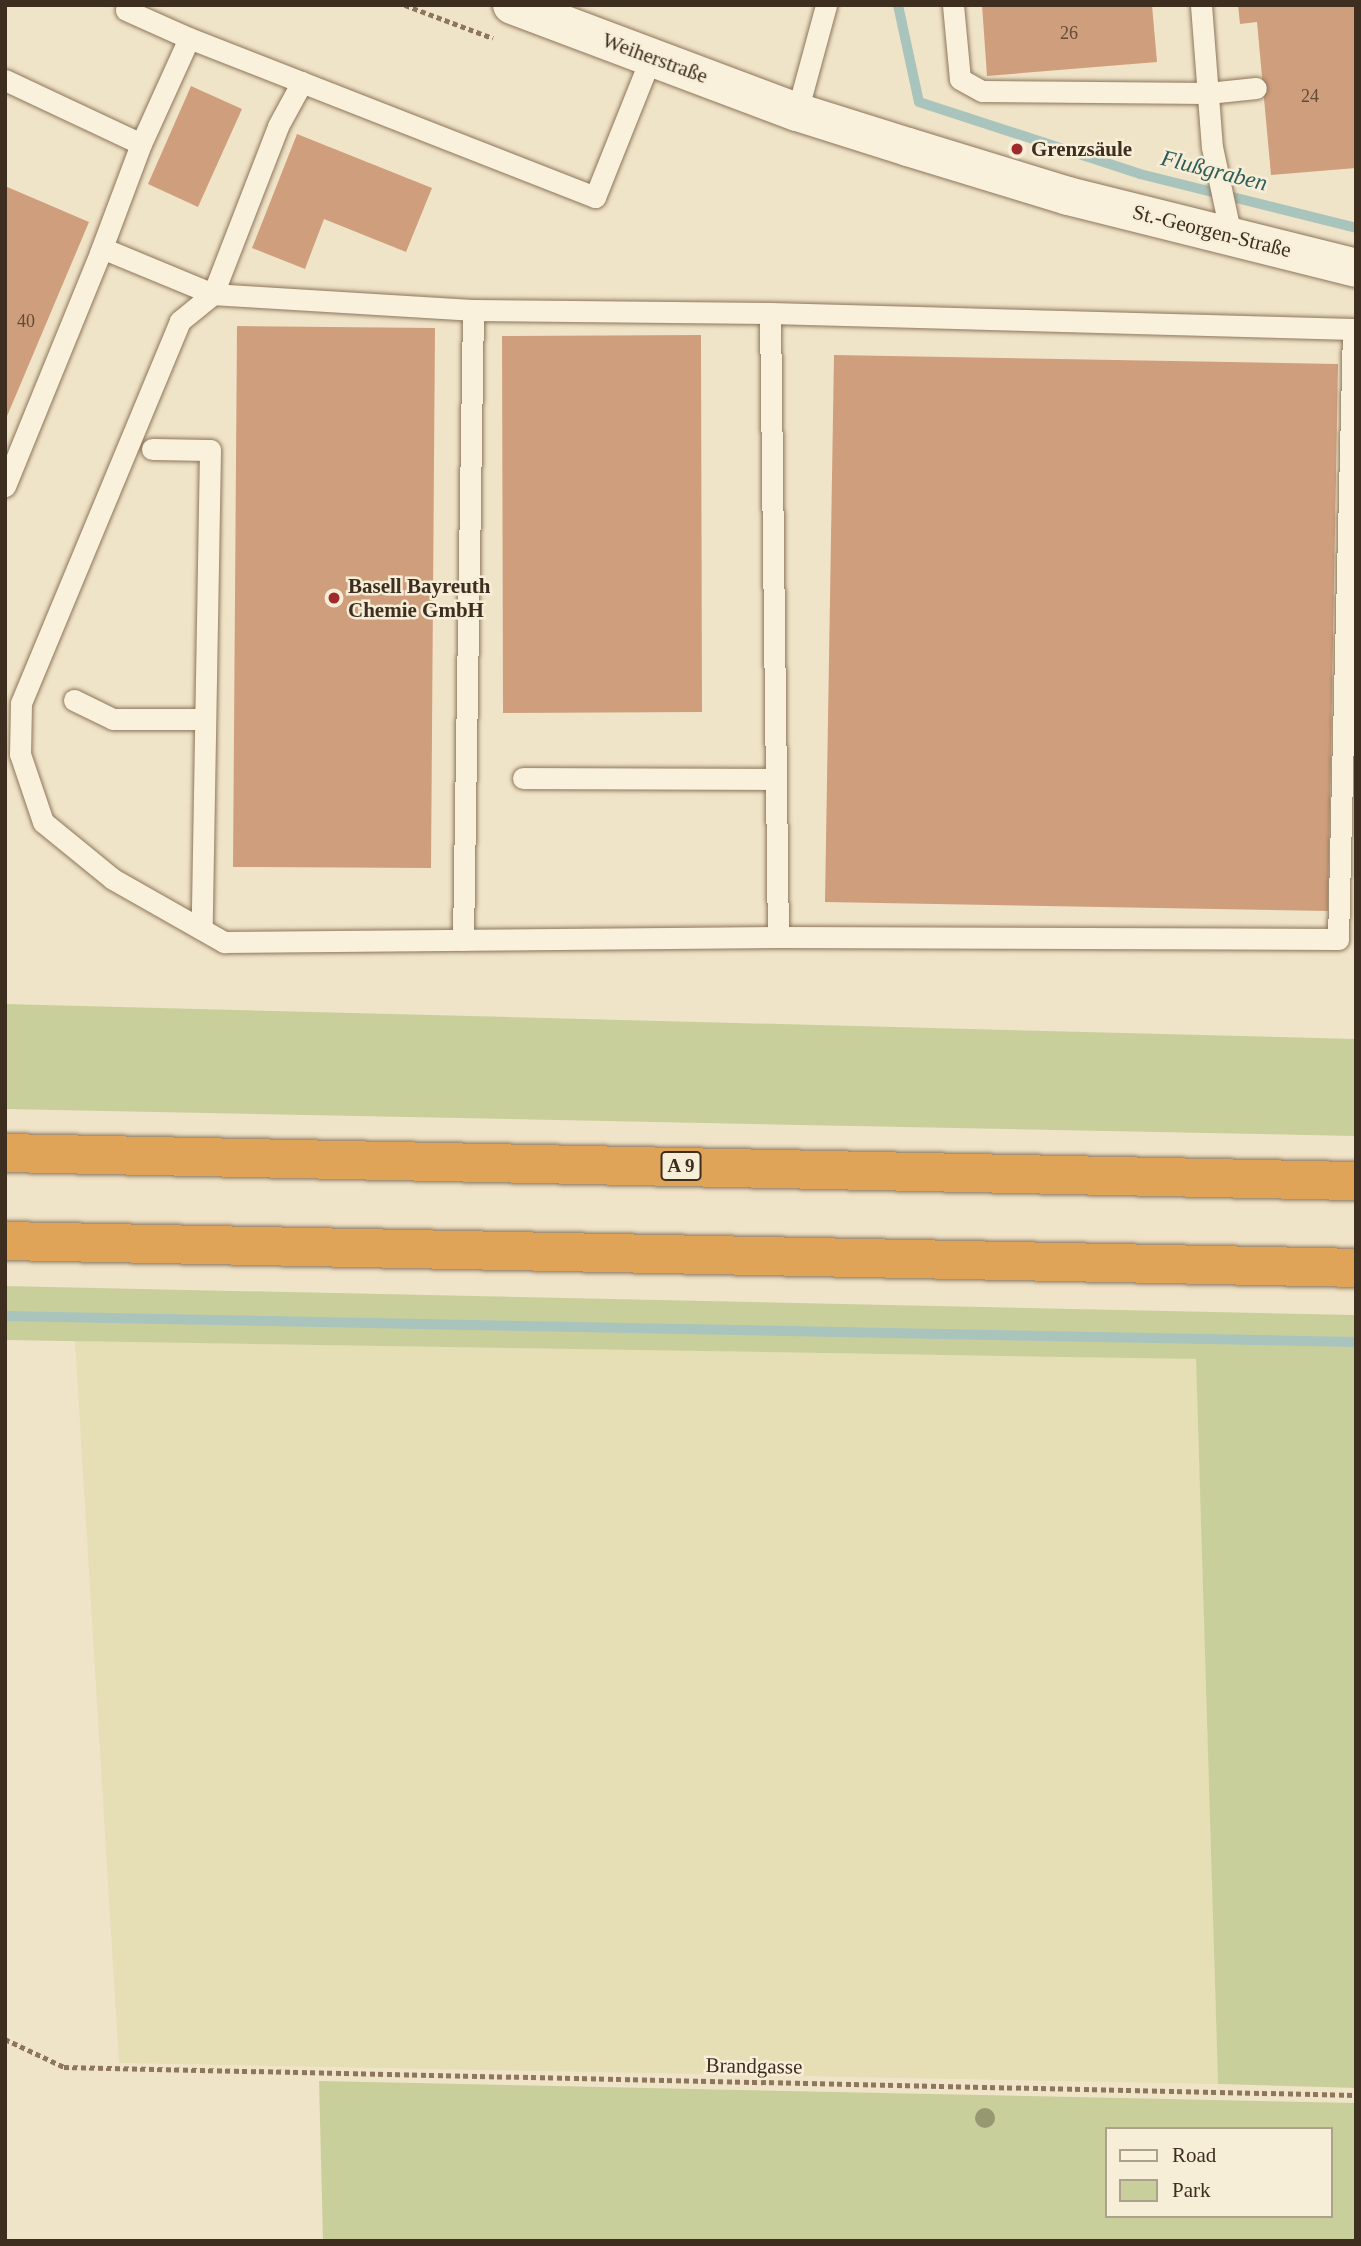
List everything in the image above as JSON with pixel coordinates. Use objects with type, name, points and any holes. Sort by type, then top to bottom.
[{"type":"highway","name":"A 9","points":[[5,1153],[1356,1181]]},
{"type":"highway","points":[[5,1241],[1356,1268]]},
{"type":"street","name":"Weiherstraße","points":[[512,5],[797,111],[1068,195]]},
{"type":"street","name":"St.-Georgen-Straße","points":[[1068,195],[1229,228],[1356,268]]},
{"type":"lane","points":[[128,5],[127,10],[189,38],[595,197],[652,57]]},
{"type":"lane","points":[[797,111],[826,5]]},
{"type":"lane","points":[[953,5],[960,79],[982,91],[1208,93],[1256,88]]},
{"type":"lane","points":[[1201,5],[1217,170],[1229,228]]},
{"type":"lane","points":[[5,486],[102,248],[141,144],[189,38]]},
{"type":"lane","points":[[5,79],[141,144]]},
{"type":"lane","points":[[102,248],[213,294],[472,310],[770,313],[1354,329],[1338,939],[778,937],[225,942],[113,879],[43,822],[12,752],[21,703],[180,321],[213,294],[278,125],[302,82]]},
{"type":"lane","points":[[463,940],[472,310]]},
{"type":"lane","points":[[770,313],[778,937]]},
{"type":"lane","points":[[152,449],[210,450],[202,929]]},
{"type":"lane","points":[[74,700],[113,719],[205,719]]},
{"type":"lane","points":[[523,778],[776,779]]},
{"type":"path","name":"Brandgasse","points":[[5,2039],[64,2067],[1356,2095]]},
{"type":"shaded area","points":[[75,1341],[1196,1359],[1218,2084],[119,2063]]},
{"type":"green space","points":[[5,1004],[1356,1039],[1356,1136],[5,1109]]},
{"type":"green space","points":[[5,1286],[1356,1315],[1356,2088],[1218,2084],[1196,1359],[5,1340]]},
{"type":"green space","points":[[319,2081],[1356,2103],[1356,2241],[323,2241]]},
{"type":"building","points":[[982,5],[1152,5],[1157,62],[987,76]]},
{"type":"building","points":[[1238,5],[1356,5],[1356,168],[1271,175],[1257,22],[1240,24]]},
{"type":"building","points":[[191,86],[242,109],[198,207],[148,184]]},
{"type":"building","points":[[297,134],[432,188],[406,252],[324,219],[305,269],[252,248]]},
{"type":"building","points":[[5,186],[89,222],[5,421]]},
{"type":"building","name":"Basell Bayreuth Chemie GmbH","points":[[237,326],[435,328],[431,868],[233,867]]},
{"type":"building","points":[[701,335],[702,712],[503,713],[502,336]]},
{"type":"building","points":[[834,355],[1338,364],[1328,911],[825,902]]},
{"type":"waterway","name":"Flußgraben","points":[[898,5],[919,102],[1140,174],[1356,228]]},
{"type":"waterway","points":[[5,1316],[1356,1342]]},
{"type":"place","name":"Grenzsäule","points":[[1017,149]]},
{"type":"place","name":"Basell Bayreuth Chemie GmbH","points":[[334,598]]}]
